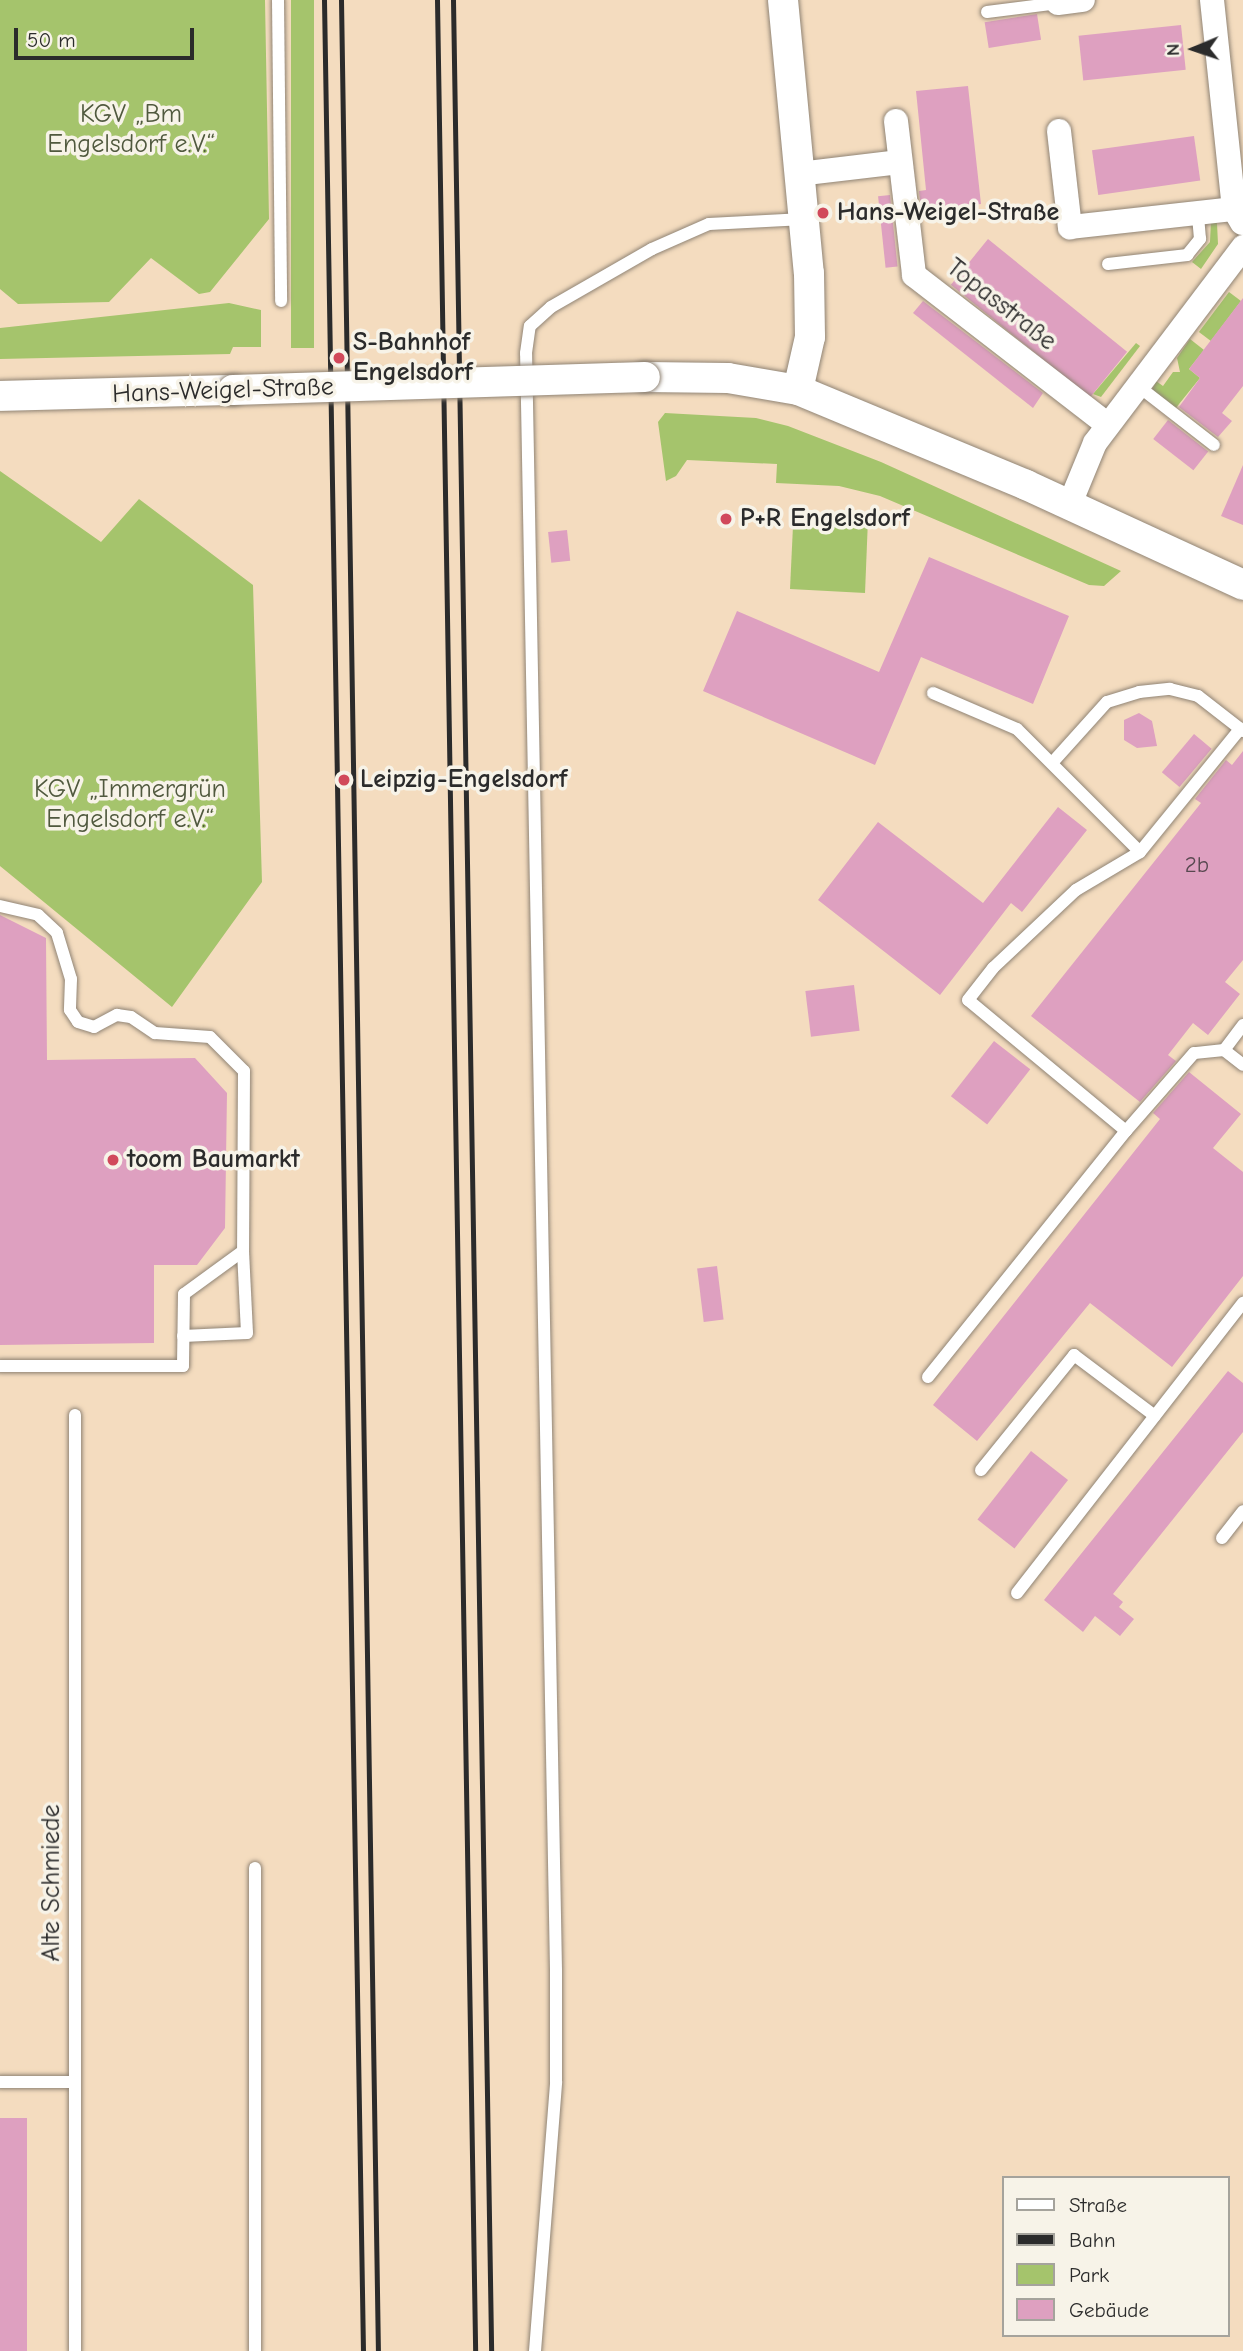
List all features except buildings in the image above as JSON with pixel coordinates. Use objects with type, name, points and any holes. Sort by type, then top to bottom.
[{"type":"street","points":[[783,0],[804,219],[810,337],[798,390]]},
{"type":"street","points":[[1058,3],[1083,0]]},
{"type":"street","points":[[1059,131],[1070,227],[1198,214],[1240,214],[1212,0]]},
{"type":"street","name":"Topasstraße","points":[[896,121],[914,275],[1108,425]]},
{"type":"street","points":[[799,174],[900,162]]},
{"type":"street","points":[[1069,506],[1095,443],[1243,247]]},
{"type":"street","name":"Hans-Weigel-Straße","points":[[0,396],[645,377],[728,378],[798,390],[1069,506],[1243,585]]},
{"type":"lane","points":[[278,0],[281,301]]},
{"type":"lane","points":[[987,12],[1058,3]]},
{"type":"lane","points":[[1108,264],[1187,255],[1200,239],[1198,214]]},
{"type":"lane","points":[[535,2351],[556,2082],[556,1970],[526,353],[530,327],[551,307],[653,249],[720,222],[804,219]]},
{"type":"lane","points":[[1138,386],[1214,445]]},
{"type":"lane","points":[[1052,763],[1107,702],[1139,692],[1170,689],[1198,696],[1242,730],[1140,852],[1076,890],[993,968],[968,1000],[1126,1131]]},
{"type":"lane","points":[[933,694],[1017,729],[1140,852]]},
{"type":"lane","points":[[0,906],[38,915],[57,933],[71,979],[70,1010],[78,1022],[94,1027],[117,1015],[131,1017],[155,1033],[210,1037],[244,1071],[243,1251],[247,1333],[183,1336]]},
{"type":"lane","points":[[1224,1050],[1243,1025]]},
{"type":"lane","points":[[928,1377],[1126,1131],[1194,1053],[1224,1050],[1243,1065]]},
{"type":"lane","points":[[0,1366],[183,1366],[184,1294],[243,1251]]},
{"type":"lane","points":[[1017,1593],[1243,1303]]},
{"type":"lane","points":[[981,1469],[1074,1355],[1154,1416]]},
{"type":"lane","name":"Alte Schmiede","points":[[75,1415],[75,2351]]},
{"type":"lane","points":[[1222,1538],[1241,1518]]},
{"type":"lane","points":[[255,1868],[255,2351]]},
{"type":"lane","points":[[0,2082],[75,2082]]},
{"type":"green space","name":"KGV „Bm Engelsdorf e.V.“","points":[[0,0],[265,0],[269,219],[210,292],[199,294],[151,258],[109,302],[18,304],[0,289]]},
{"type":"green space","points":[[291,0],[314,0],[314,348],[291,348]]},
{"type":"green space","points":[[1211,221],[1217,223],[1218,244],[1201,269],[1192,262],[1210,242]]},
{"type":"green space","points":[[1229,292],[1241,301],[1211,341],[1199,332]]},
{"type":"green space","points":[[229,303],[261,310],[261,347],[233,347],[230,354],[0,359],[0,328]]},
{"type":"green space","points":[[1190,339],[1204,350],[1189,369],[1200,378],[1175,409],[1152,390],[1156,381],[1163,386],[1173,372],[1180,372],[1177,358]]},
{"type":"green space","points":[[1136,343],[1140,346],[1101,397],[1093,394]]},
{"type":"green space","points":[[665,413],[756,418],[788,426],[881,462],[1121,571],[1104,586],[1089,585],[880,496],[839,486],[776,483],[777,464],[687,460],[676,476],[666,481],[658,422]]},
{"type":"green space","name":"KGV „Immergrün Engelsdorf e.V.“","points":[[0,471],[101,542],[139,499],[253,585],[262,882],[172,1007],[0,866]]},
{"type":"green space","points":[[802,512],[868,519],[865,593],[790,589],[793,526]]},
{"type":"railway","points":[[324,0],[363,2351]]},
{"type":"railway","points":[[341,0],[378,2351]]},
{"type":"railway","points":[[437,0],[475,2351]]},
{"type":"railway","points":[[453,0],[491,2351]]},
{"type":"place","name":"Hans-Weigel-Straße","points":[[823,213]]},
{"type":"place","name":"S-Bahnhof Engelsdorf","points":[[339,358]]},
{"type":"place","name":"P+R Engelsdorf","points":[[726,519]]},
{"type":"place","name":"Leipzig-Engelsdorf","points":[[344,780]]},
{"type":"place","name":"toom Baumarkt","points":[[113,1160]]}]
